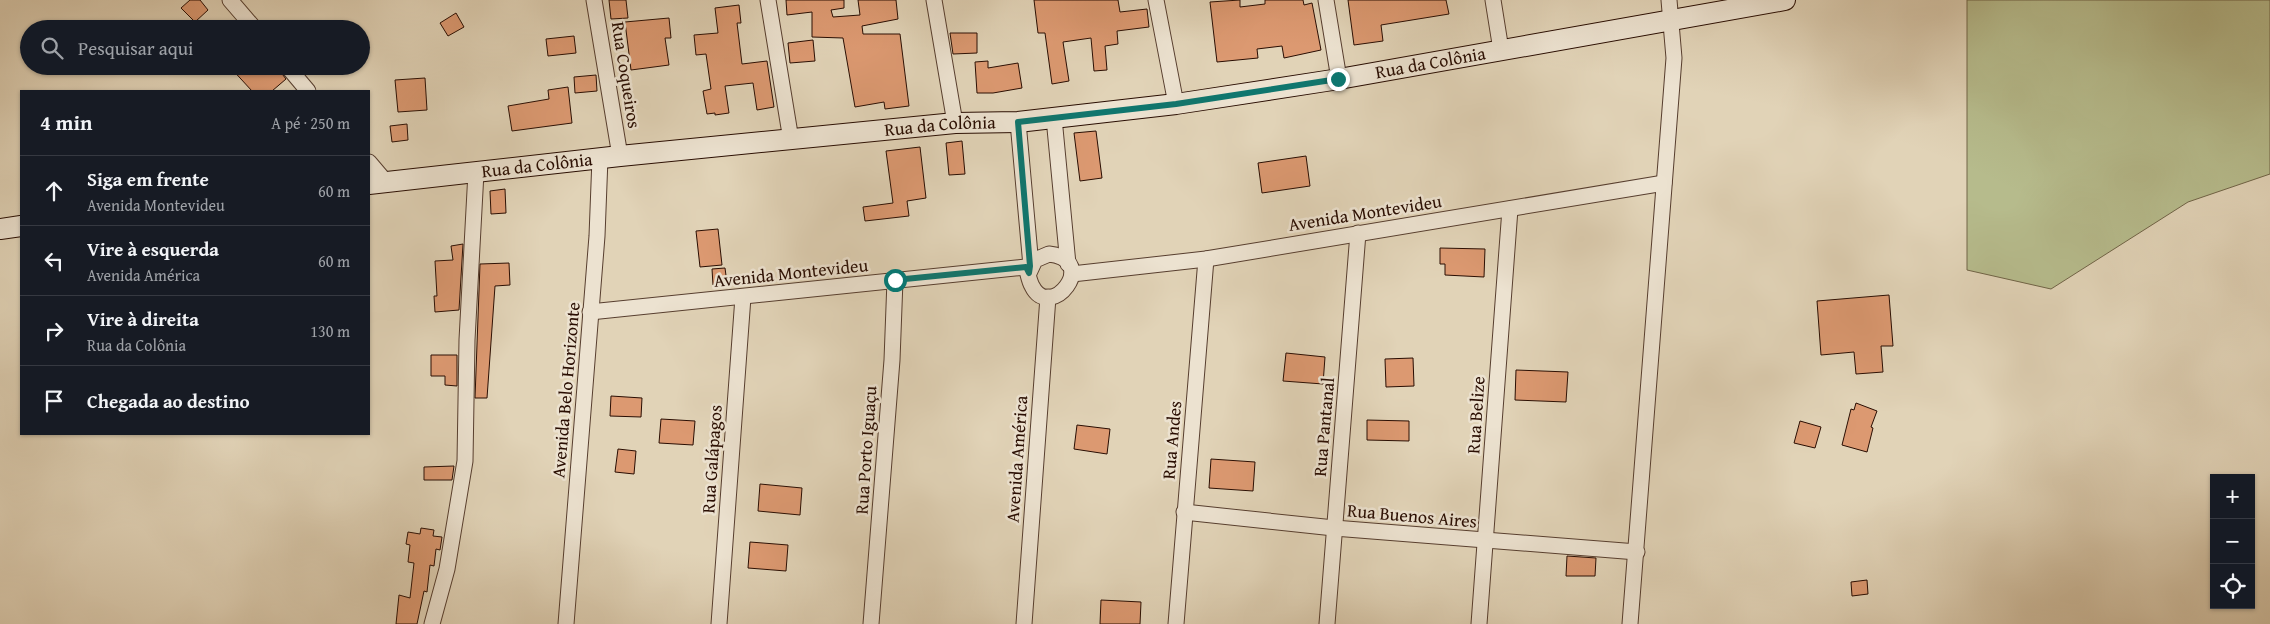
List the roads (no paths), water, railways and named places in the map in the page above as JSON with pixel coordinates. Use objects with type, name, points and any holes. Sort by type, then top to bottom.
[{"type":"main road","name":"Rua da Colônia","points":[[378,183],[620,156],[955,123],[1018,122],[1176,104],[1338,79],[1785,0]]},
{"type":"main road","points":[[0,230],[20,226]]},
{"type":"street","points":[[230,0],[247,20]]},
{"type":"street","name":"Rua Coqueiros","points":[[594,0],[620,156]]},
{"type":"street","points":[[768,0],[791,140]]},
{"type":"street","points":[[934,0],[955,123]]},
{"type":"street","points":[[1156,0],[1176,104]]},
{"type":"street","points":[[1326,0],[1338,79]]},
{"type":"street","points":[[1493,0],[1501,50]]},
{"type":"street","points":[[1630,624],[1674,58],[1669,0]]},
{"type":"street","points":[[295,75],[307,90]]},
{"type":"street","points":[[1018,122],[1028,267],[1032,286],[1041,295],[1048,297],[1062,293],[1068,288],[1070,269],[1054,118]]},
{"type":"street","name":"Avenida Belo Horizonte","points":[[566,624],[597,236],[600,158]]},
{"type":"street","points":[[370,164],[378,183]]},
{"type":"street","points":[[432,624],[447,569],[465,461],[467,350],[476,172]]},
{"type":"street","name":"Avenida Montevideu","points":[[1070,269],[1206,259],[1664,183]]},
{"type":"street","name":"Rua Belize","points":[[1479,624],[1510,209]]},
{"type":"street","name":"Rua Pantanal","points":[[1327,624],[1358,233]]},
{"type":"street","points":[[1028,267],[1041,256],[1048,254],[1063,258],[1070,269]]},
{"type":"street","name":"Rua Andes","points":[[1176,624],[1206,259]]},
{"type":"street","name":"Avenida Montevideu","points":[[590,312],[1028,267]]},
{"type":"street","name":"Rua Porto Iguaçu","points":[[871,624],[892,360],[895,280]]},
{"type":"street","name":"Rua Galápagos","points":[[719,624],[743,297]]},
{"type":"street","name":"Avenida América","points":[[1024,624],[1048,297]]},
{"type":"street","name":"Rua Buenos Aires","points":[[1184,512],[1334,528],[1637,552]]}]
